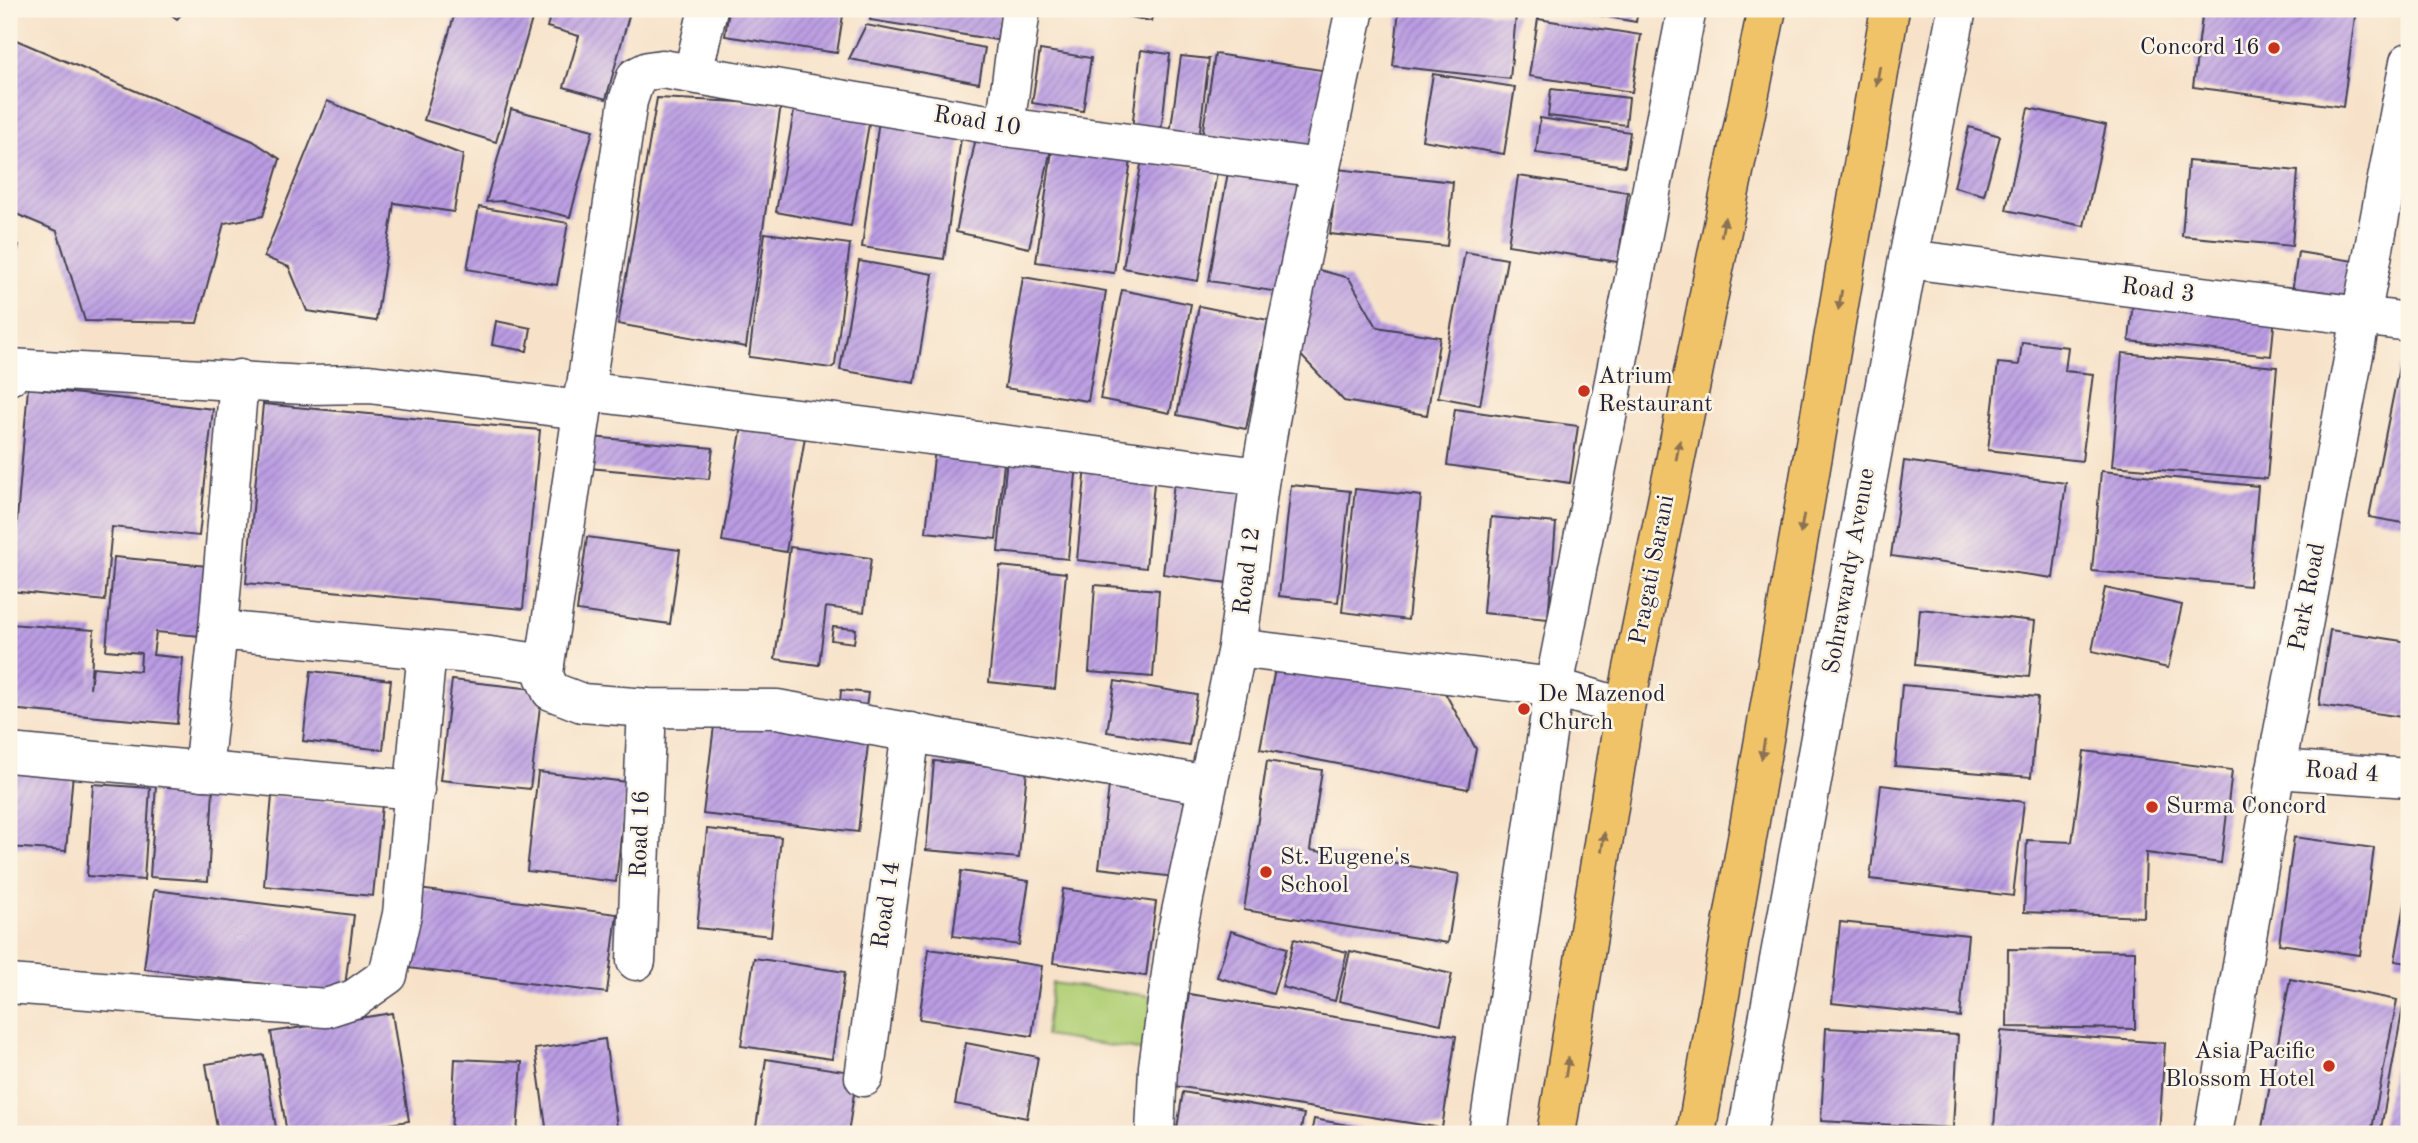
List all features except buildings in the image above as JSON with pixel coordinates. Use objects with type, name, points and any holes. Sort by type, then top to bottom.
[{"type":"main road","name":"Pragati Sarani","points":[[1556,1134],[1625,708],[1767,9]]},
{"type":"main road","points":[[1696,1134],[1890,9]]},
{"type":"street","points":[[693,74],[708,9]]},
{"type":"street","points":[[1005,127],[1021,9]]},
{"type":"street","name":"Road 12","points":[[1155,1134],[1158,1068],[1177,931],[1237,648],[1260,477],[1287,325],[1355,9]]},
{"type":"street","points":[[1488,1134],[1554,687],[1687,9]]},
{"type":"street","name":"Sohrawardy Avenue","points":[[1747,1134],[1908,259],[1957,9]]},
{"type":"street","name":"Park Road","points":[[2213,1134],[2276,769],[2409,62]]},
{"type":"street","name":"Road 10","points":[[583,401],[628,101],[636,77],[648,71],[662,69],[1005,127],[1321,168]]},
{"type":"street","name":"Road 3","points":[[1908,259],[2409,322]]},
{"type":"street","points":[[9,372],[239,379],[305,385],[369,384],[583,401],[1260,477]]},
{"type":"street","points":[[203,771],[239,379]]},
{"type":"street","points":[[583,401],[545,664],[544,676],[551,691],[582,703],[647,708],[777,709],[1207,785]]},
{"type":"street","points":[[218,630],[545,664]]},
{"type":"street","points":[[1237,648],[1554,687],[1625,708]]},
{"type":"street","points":[[9,984],[326,1008],[354,999],[388,975],[401,914],[427,650]]},
{"type":"street","name":"Road 16","points":[[636,961],[647,708]]},
{"type":"street","name":"Road 14","points":[[864,1077],[911,732]]},
{"type":"street","points":[[9,753],[415,790]]},
{"type":"street","name":"Road 4","points":[[2276,769],[2409,778]]},
{"type":"green space","points":[[1052,983],[1152,996],[1146,1051],[1045,1036]]},
{"type":"place","name":"Concord 16","points":[[2274,48]]},
{"type":"place","name":"Atrium Restaurant","points":[[1584,391]]},
{"type":"place","name":"De Mazenod Church","points":[[1524,709]]},
{"type":"place","name":"Surma Concord","points":[[2152,807]]},
{"type":"place","name":"St. Eugene's School","points":[[1266,872]]},
{"type":"place","name":"Asia Pacific Blossom Hotel","points":[[2329,1066]]}]
